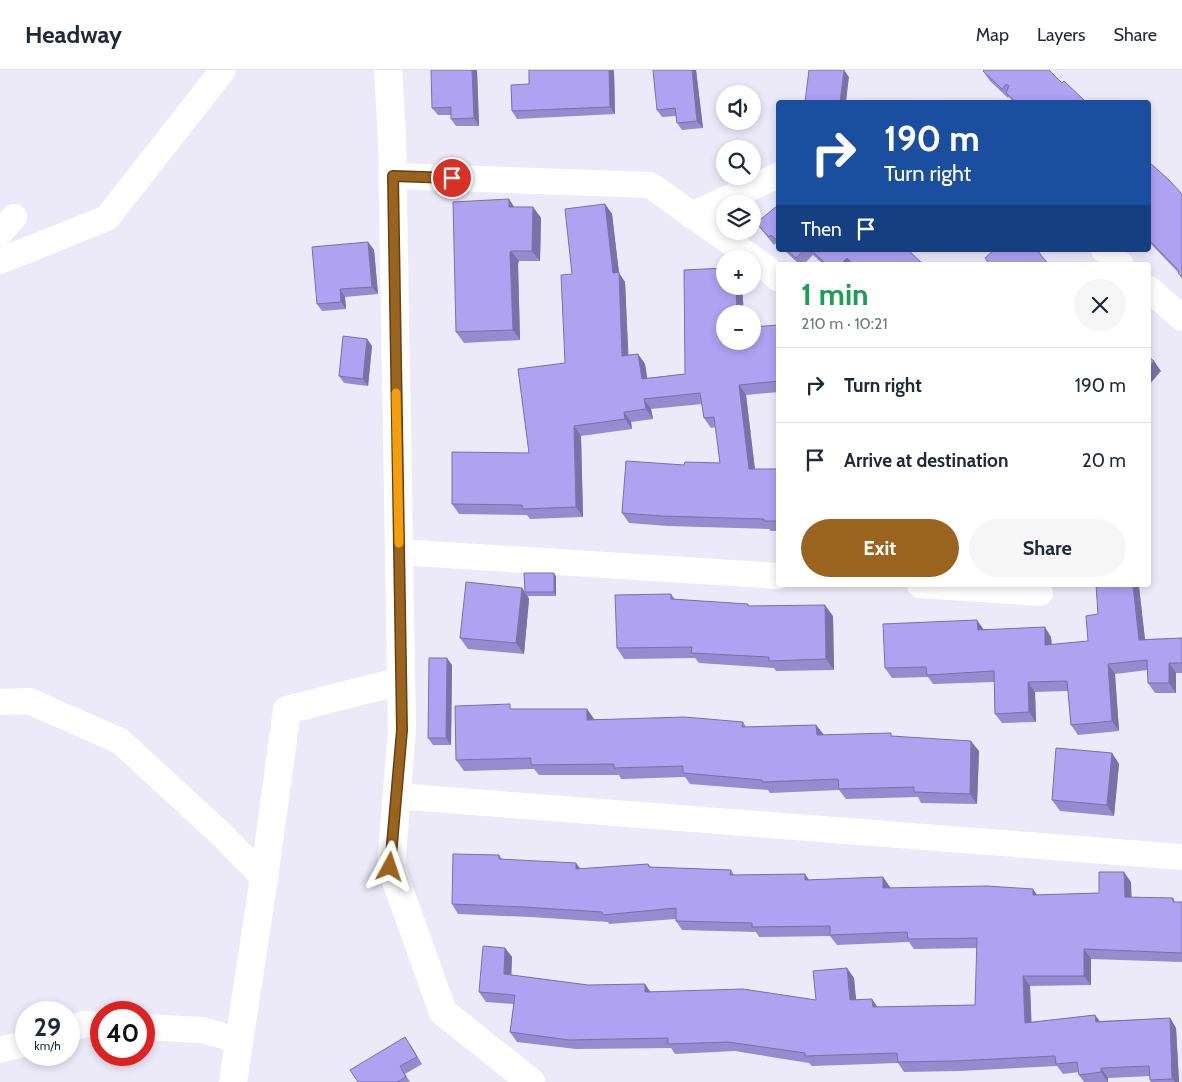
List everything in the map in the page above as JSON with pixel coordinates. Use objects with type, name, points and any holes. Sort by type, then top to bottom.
[{"type":"street","points":[[0,261],[107,218],[223,70]]},
{"type":"street","points":[[388,70],[393,176],[402,730],[390,867],[443,1012],[531,1082]]},
{"type":"street","points":[[393,176],[650,185],[776,276]]},
{"type":"street","points":[[691,214],[776,177]]},
{"type":"street","points":[[1106,252],[1118,262]]},
{"type":"street","points":[[1151,291],[1182,318]]},
{"type":"street","points":[[399,552],[776,576]]},
{"type":"street","points":[[954,587],[1040,592]]},
{"type":"street","points":[[233,1082],[287,710],[401,682]]},
{"type":"street","points":[[0,702],[29,701],[120,741],[221,834],[264,878]]},
{"type":"street","points":[[396,796],[1182,857]]},
{"type":"street","points":[[155,1028],[202,1030],[240,1041]]},
{"type":"street","points":[[0,1050],[15,1046]]},
{"type":"building","points":[[431,70],[472,70],[474,118],[451,119],[451,107],[432,108]]},
{"type":"building","points":[[529,70],[609,70],[610,107],[512,111],[511,85],[529,84]]},
{"type":"building","points":[[653,70],[692,70],[697,121],[677,123],[675,108],[657,110]]},
{"type":"building","points":[[809,70],[844,70],[840,100],[805,100]]},
{"type":"building","points":[[1049,70],[1084,100],[1014,100],[1006,93],[1009,86],[1006,84],[1002,89],[983,71]]},
{"type":"building","points":[[1151,164],[1182,194],[1182,277],[1178,273],[1179,271],[1151,242]]},
{"type":"building","points":[[509,199],[509,207],[533,207],[532,251],[511,251],[510,253],[513,330],[456,332],[453,202]]},
{"type":"building","points":[[605,204],[613,273],[619,272],[622,356],[638,354],[642,379],[685,374],[684,270],[716,268],[716,295],[736,295],[737,305],[716,305],[716,350],[761,350],[761,326],[776,325],[776,381],[739,385],[749,469],[776,469],[776,521],[622,513],[626,461],[684,465],[685,462],[720,463],[714,417],[704,418],[700,393],[644,399],[646,409],[624,412],[625,419],[574,426],[576,507],[523,509],[522,505],[452,504],[452,452],[529,453],[518,369],[565,363],[561,275],[572,274],[565,209]]},
{"type":"building","points":[[776,207],[776,239],[771,235],[769,237],[761,228],[761,219]]},
{"type":"building","points":[[368,242],[372,287],[340,289],[341,302],[317,304],[312,247]]},
{"type":"building","points":[[789,252],[802,252],[796,258]]},
{"type":"building","points":[[813,252],[910,252],[921,262],[851,262],[847,258],[843,262],[824,262]]},
{"type":"building","points":[[992,252],[1039,252],[1047,262],[988,262],[985,258]]},
{"type":"building","points":[[343,336],[367,339],[363,379],[339,376]]},
{"type":"building","points":[[524,573],[554,573],[554,592],[525,592]]},
{"type":"building","points":[[466,582],[522,588],[516,643],[460,638]]},
{"type":"building","points":[[1096,587],[1133,587],[1139,640],[1182,638],[1182,663],[1169,663],[1169,683],[1148,683],[1147,660],[1108,664],[1112,721],[1071,725],[1067,681],[1028,682],[1029,712],[995,714],[994,671],[927,675],[926,667],[885,668],[883,624],[977,620],[978,630],[1045,627],[1045,645],[1088,641],[1086,616],[1098,614]]},
{"type":"building","points":[[671,594],[671,599],[748,604],[748,606],[825,605],[826,659],[769,661],[769,657],[691,653],[692,647],[617,648],[615,595]]},
{"type":"building","points":[[429,658],[447,658],[446,738],[428,738]]},
{"type":"building","points":[[510,704],[510,709],[587,709],[587,720],[684,717],[743,722],[742,727],[816,725],[817,735],[891,733],[891,736],[971,741],[970,794],[914,792],[914,787],[839,789],[838,779],[762,782],[762,780],[683,773],[683,766],[614,768],[614,764],[531,765],[531,758],[456,760],[455,706]]},
{"type":"building","points":[[1056,748],[1112,753],[1107,805],[1052,800]]},
{"type":"building","points":[[453,854],[499,855],[499,859],[576,863],[576,869],[648,864],[649,867],[731,870],[730,875],[805,874],[805,880],[883,877],[883,888],[987,886],[1033,889],[1033,895],[1099,893],[1099,872],[1124,872],[1125,897],[1173,898],[1173,902],[1182,902],[1182,953],[1084,949],[1084,976],[1023,976],[1025,1023],[1095,1015],[1096,1022],[1170,1018],[1172,1079],[1150,1080],[1149,1066],[1101,1068],[1101,1072],[1079,1075],[1077,1062],[1056,1064],[1055,1056],[898,1062],[897,1053],[805,1056],[805,1053],[728,1042],[668,1044],[668,1038],[569,1040],[510,1032],[515,995],[479,992],[483,946],[505,948],[504,974],[588,985],[645,984],[645,992],[743,989],[816,1000],[813,971],[847,968],[850,1000],[872,999],[873,1007],[975,1005],[977,938],[908,939],[907,932],[830,935],[830,926],[752,927],[752,923],[676,921],[676,908],[603,915],[602,912],[452,904]]},
{"type":"building","points":[[405,1037],[417,1057],[400,1066],[406,1077],[397,1082],[358,1082],[350,1070]]},
{"type":"slow traffic","points":[[396,393],[399,543]]},
{"type":"route","points":[[390,867],[402,730],[393,176],[452,178]]}]
